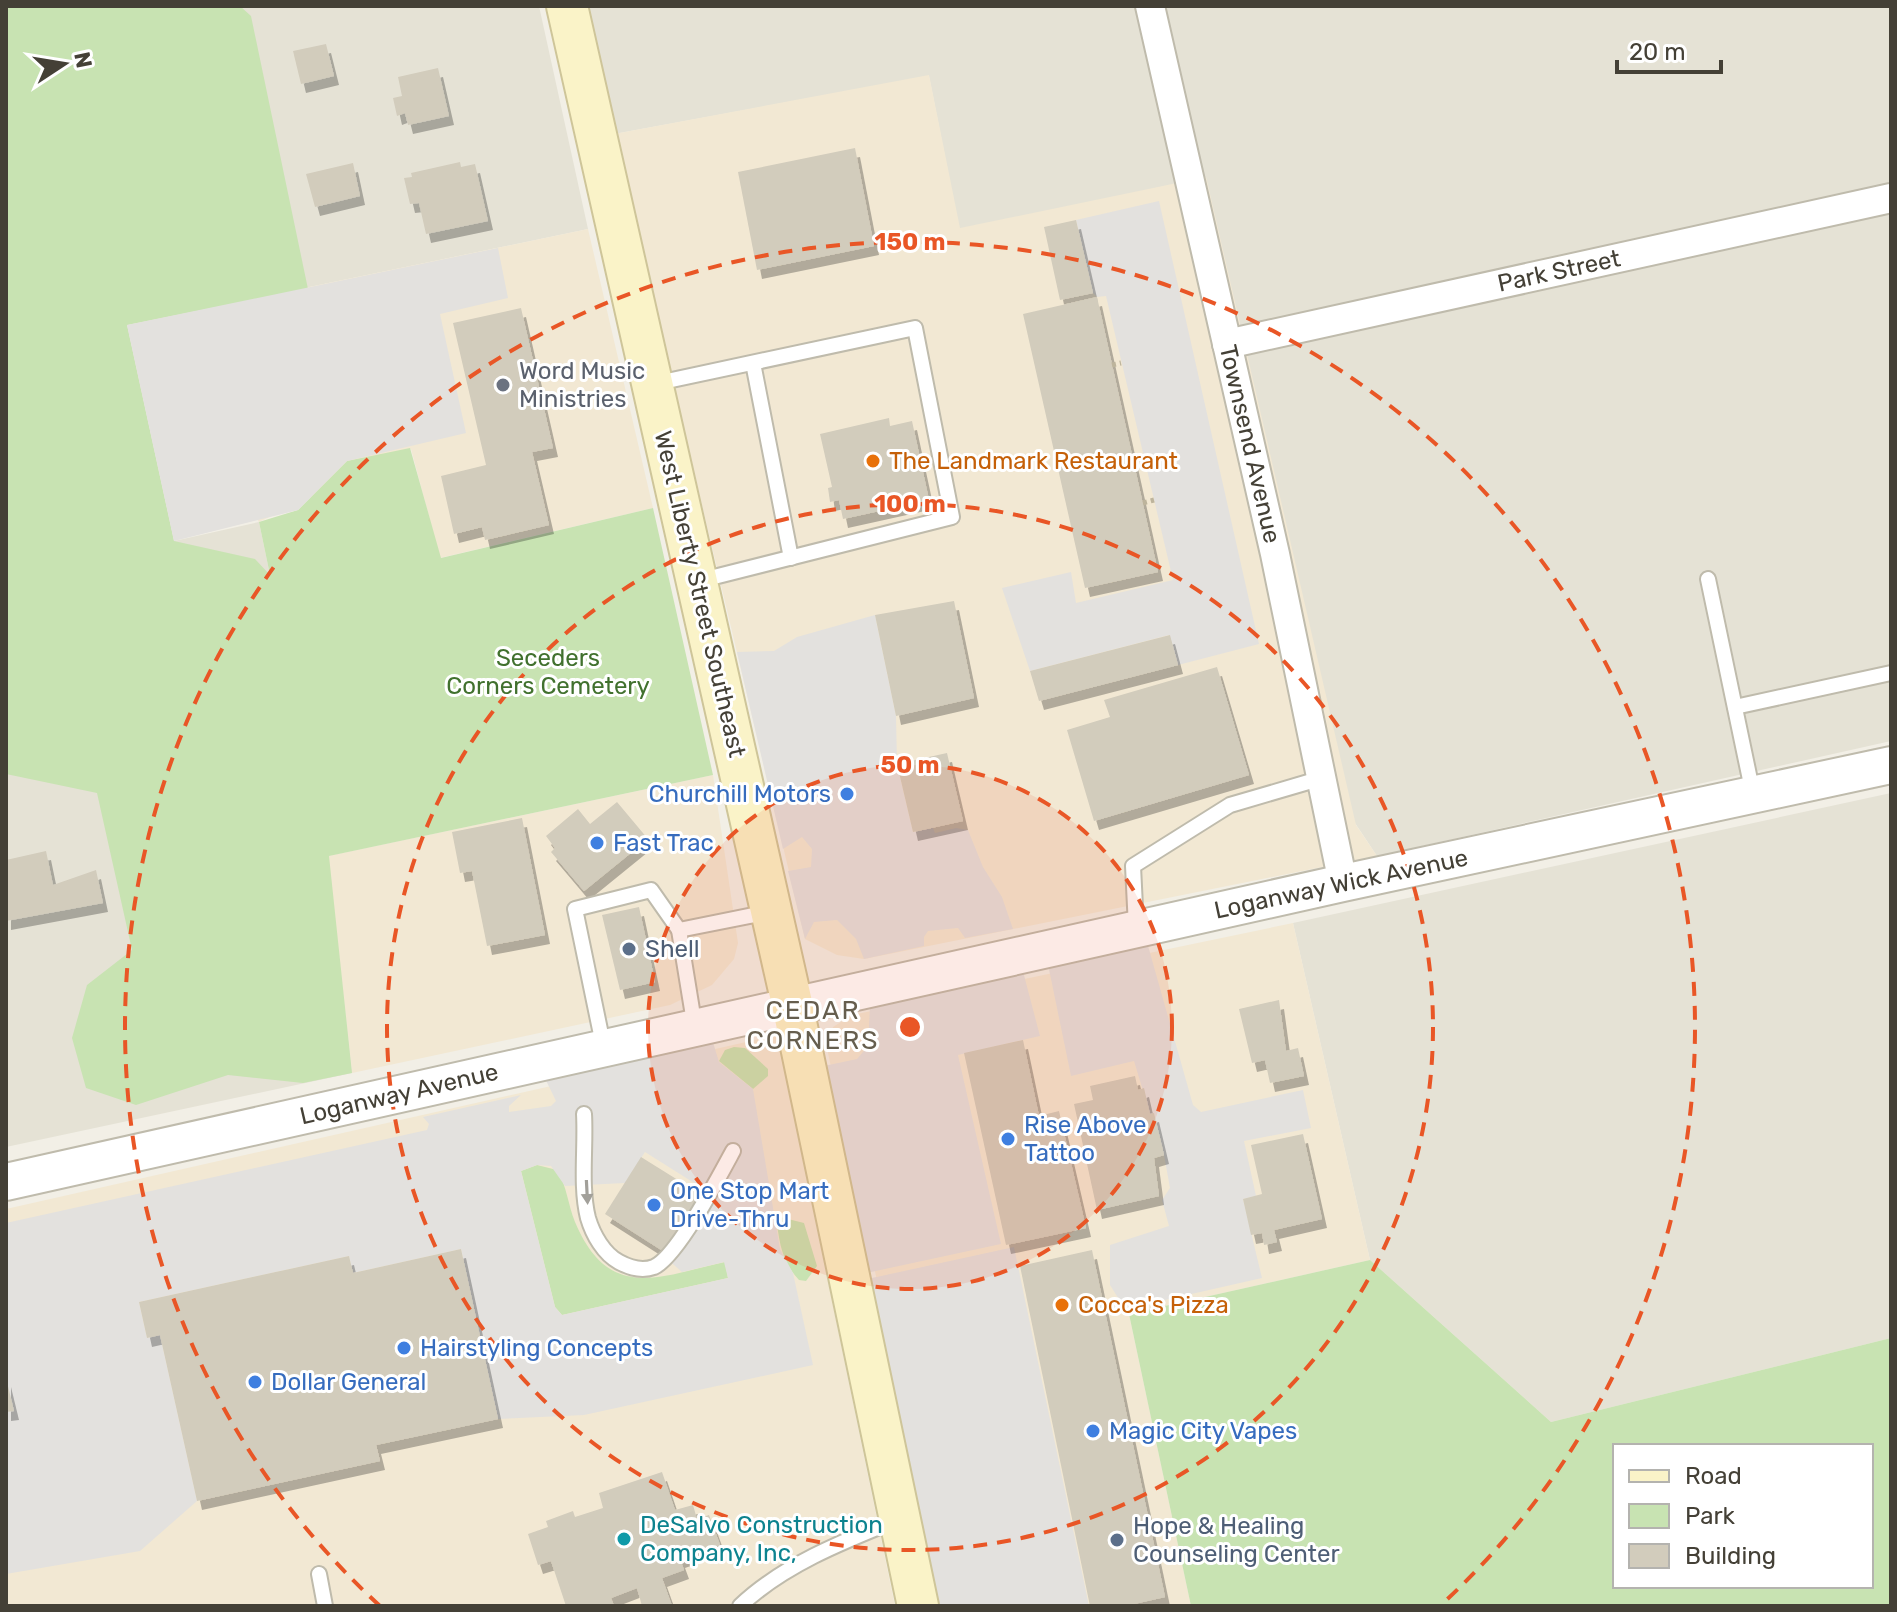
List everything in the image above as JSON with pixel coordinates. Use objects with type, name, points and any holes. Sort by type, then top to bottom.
[{"type":"main road","name":"West Liberty Street Southeast","points":[[567,6],[793,1008],[918,1606]]},
{"type":"street","name":"Townsend Avenue","points":[[1150,6],[1227,344],[1343,883]]},
{"type":"street","name":"Park Street","points":[[1227,344],[1891,198]]},
{"type":"street","name":"Loganway Wick Avenue","points":[[793,1008],[1343,883],[1891,765]]},
{"type":"street","name":"Loganway Avenue","points":[[6,1182],[793,1008]]},
{"type":"lane","points":[[653,384],[915,328],[952,517],[698,581]]},
{"type":"lane","points":[[753,363],[791,558]]},
{"type":"lane","points":[[1708,579],[1753,794]]},
{"type":"lane","points":[[1735,707],[1891,673]]},
{"type":"lane","points":[[1136,930],[1133,866],[1230,805],[1322,778]]},
{"type":"lane","points":[[604,1049],[575,909],[651,890],[679,930],[695,1028]]},
{"type":"lane","points":[[679,930],[770,911]]},
{"type":"lane","points":[[584,1114],[588,1217],[612,1257],[634,1268],[651,1268],[666,1258],[711,1193],[733,1151]]},
{"type":"lane","points":[[740,1606],[757,1590],[818,1555],[899,1519]]},
{"type":"lane","points":[[319,1574],[325,1606]]},
{"type":"path","points":[[1112,365],[1121,363]]},
{"type":"path","points":[[1143,503],[1154,500]]},
{"type":"shaded area","points":[[6,6],[539,6],[588,229],[127,325],[174,541],[259,522],[328,856],[352,1073],[6,1147]]},
{"type":"shaded area","points":[[585,6],[1891,6],[1891,741],[1377,856],[959,228],[929,76],[614,134]]},
{"type":"shaded area","points":[[929,75],[960,228],[1206,177],[1356,825],[1377,856],[864,959],[837,955],[805,939],[614,134]]},
{"type":"shaded area","points":[[1159,201],[1259,644],[1178,665],[1169,635],[1030,671],[1002,588],[1071,572],[1076,603],[1173,580],[1106,296],[1097,297],[1093,293],[1076,220]]},
{"type":"shaded area","points":[[588,229],[653,508],[440,558],[411,449],[259,522],[127,325]]},
{"type":"shaded area","points":[[498,248],[508,298],[440,314],[466,433],[347,461],[298,510],[174,541],[127,325]]},
{"type":"shaded area","points":[[875,615],[896,716],[897,764],[913,832],[933,828],[935,833],[956,828],[968,830],[983,867],[1002,897],[1013,929],[965,938],[958,928],[928,931],[924,946],[864,959],[856,939],[837,920],[814,922],[805,939],[788,871],[811,867],[812,849],[802,837],[783,849],[737,652],[774,651],[797,637]]},
{"type":"shaded area","points":[[713,775],[738,943],[734,959],[712,985],[670,1005],[352,1073],[328,856]]},
{"type":"shaded area","points":[[1891,793],[1891,1338],[1551,1422],[1370,1260],[1293,923]]},
{"type":"shaded area","points":[[1293,923],[1370,1260],[1129,1314],[1191,1606],[947,1606],[828,1053],[833,1027],[852,1015]]},
{"type":"shaded area","points":[[1143,928],[1193,1105],[1201,1112],[1303,1090],[1311,1128],[1244,1141],[1256,1196],[1243,1199],[1262,1278],[1125,1309],[1110,1285],[1110,1245],[1169,1226],[1162,1200],[1170,1188],[1164,1155],[1154,1114],[1150,1114],[1134,1061],[1071,1076],[1045,950]]},
{"type":"shaded area","points":[[1019,956],[1040,1036],[958,1055],[1001,1244],[848,1277],[805,1070],[857,1059],[868,1046],[870,1006]]},
{"type":"shaded area","points":[[708,1026],[719,1062],[753,1089],[780,1249],[793,1273],[813,1365],[584,1415],[498,1419],[461,1249],[353,1273],[349,1256],[139,1302],[147,1338],[160,1335],[197,1501],[140,1551],[6,1574],[6,1223],[427,1130],[429,1124],[423,1117],[521,1095],[509,1106],[509,1112],[551,1106],[556,1101],[539,1066]],"holes":[[[645,1152],[710,1193],[666,1258],[682,1272],[724,1262],[728,1278],[562,1315],[555,1307],[521,1171],[537,1165],[551,1166],[565,1186],[625,1183]]]},
{"type":"shaded area","points":[[777,1035],[895,1606],[6,1606],[6,1209]]},
{"type":"shaded area","points":[[1014,1247],[1089,1606],[918,1606],[849,1283]]},
{"type":"green space","name":"Seceders Corners Cemetery","points":[[6,6],[240,6],[251,16],[308,289],[127,325],[174,541],[255,559],[270,575],[259,522],[298,510],[347,461],[410,448],[441,558],[653,508],[713,775],[329,856],[352,1073],[303,1083],[228,1075],[136,1105],[86,1088],[72,1038],[87,985],[132,950],[97,793],[6,774]]},
{"type":"green space","points":[[745,1048],[768,1069],[768,1076],[753,1089],[719,1061],[725,1050]]},
{"type":"green space","points":[[537,1165],[557,1170],[575,1222],[588,1247],[603,1264],[620,1274],[638,1278],[657,1277],[725,1262],[728,1278],[562,1315],[555,1307],[521,1171]]},
{"type":"green space","points":[[776,1216],[804,1223],[817,1266],[806,1281],[799,1280],[785,1258]]},
{"type":"green space","points":[[1370,1260],[1551,1422],[1891,1338],[1891,1606],[1191,1606],[1129,1314]]},
{"type":"building","points":[[326,44],[334,76],[301,84],[293,51]]},
{"type":"building","points":[[438,68],[449,116],[408,125],[405,113],[397,116],[393,98],[402,96],[398,77]]},
{"type":"building","points":[[855,148],[874,246],[757,270],[738,172]]},
{"type":"building","points":[[460,162],[461,167],[475,164],[488,221],[426,234],[419,203],[410,204],[404,178],[412,177],[411,173]]},
{"type":"building","points":[[353,163],[360,196],[315,207],[306,174]]},
{"type":"building","points":[[1076,220],[1093,293],[1060,300],[1044,227]]},
{"type":"building","points":[[1097,297],[1158,572],[1085,588],[1023,314]]},
{"type":"building","name":"Word Music Ministries","points":[[521,308],[553,448],[532,452],[549,525],[485,540],[482,527],[454,534],[441,476],[486,465],[453,323]]},
{"type":"building","name":"The Landmark Restaurant","points":[[889,418],[890,426],[912,421],[929,500],[843,519],[839,500],[830,502],[828,488],[832,487],[820,434]]},
{"type":"building","points":[[954,601],[974,698],[896,716],[875,615]]},
{"type":"building","points":[[1170,635],[1178,665],[1039,701],[1030,671]]},
{"type":"building","points":[[1217,667],[1249,775],[1094,821],[1067,730],[1110,717],[1104,700]]},
{"type":"building","points":[[947,753],[963,821],[913,832],[897,764]]},
{"type":"building","name":"Fast Trac","points":[[617,802],[648,839],[584,891],[551,852],[555,848],[546,836],[578,809],[590,824]]},
{"type":"building","points":[[522,818],[545,935],[487,946],[472,871],[460,873],[452,832]]},
{"type":"building","points":[[46,851],[53,885],[96,870],[103,903],[6,921],[6,860]]},
{"type":"building","name":"Shell","points":[[639,907],[655,982],[620,990],[602,915]]},
{"type":"building","points":[[1279,1000],[1286,1051],[1298,1048],[1304,1076],[1270,1083],[1265,1060],[1252,1063],[1239,1009]]},
{"type":"building","points":[[1023,1040],[1039,1116],[1059,1111],[1086,1228],[1006,1245],[964,1053]]},
{"type":"building","points":[[1135,1076],[1138,1090],[1144,1088],[1150,1114],[1154,1113],[1164,1155],[1154,1158],[1159,1196],[1097,1210],[1074,1104],[1093,1100],[1090,1086]]},
{"type":"building","points":[[1303,1134],[1322,1219],[1274,1230],[1277,1242],[1264,1245],[1262,1233],[1251,1235],[1243,1199],[1262,1194],[1251,1145]]},
{"type":"building","name":"One Stop Mart Drive-Thru","points":[[641,1157],[702,1195],[666,1253],[605,1214]]},
{"type":"building","points":[[461,1249],[498,1419],[376,1445],[380,1461],[197,1501],[160,1335],[147,1338],[139,1302],[349,1256],[353,1273]]},
{"type":"building","points":[[1092,1250],[1165,1597],[1125,1606],[1090,1606],[1020,1266]]},
{"type":"building","points":[[6,1378],[14,1411],[6,1412]]},
{"type":"building","name":"DeSalvo Construction Company, Inc,","points":[[662,1472],[675,1510],[693,1505],[697,1519],[709,1515],[720,1545],[680,1559],[684,1570],[662,1578],[672,1606],[642,1606],[637,1588],[611,1598],[614,1606],[566,1606],[551,1561],[538,1565],[528,1534],[548,1527],[546,1521],[573,1511],[575,1517],[603,1508],[599,1493]]},
{"type":"place","name":"Word Music Ministries","points":[[503,385]]},
{"type":"place","name":"The Landmark Restaurant","points":[[873,461]]},
{"type":"place","name":"Churchill Motors","points":[[847,794]]},
{"type":"place","name":"Fast Trac","points":[[597,843]]},
{"type":"place","name":"Shell","points":[[629,949]]},
{"type":"place","name":"Rise Above Tattoo","points":[[1008,1139]]},
{"type":"place","name":"One Stop Mart Drive-Thru","points":[[654,1205]]},
{"type":"place","name":"Cocca's Pizza","points":[[1062,1305]]},
{"type":"place","name":"Hairstyling Concepts","points":[[404,1348]]},
{"type":"place","name":"Dollar General","points":[[255,1382]]},
{"type":"place","name":"Magic City Vapes","points":[[1093,1431]]},
{"type":"place","name":"DeSalvo Construction Company, Inc,","points":[[624,1539]]},
{"type":"place","name":"Hope & Healing Counseling Center","points":[[1117,1540]]},
{"type":"district","name":"CEDAR CORNERS","points":[[813,1025]]}]
